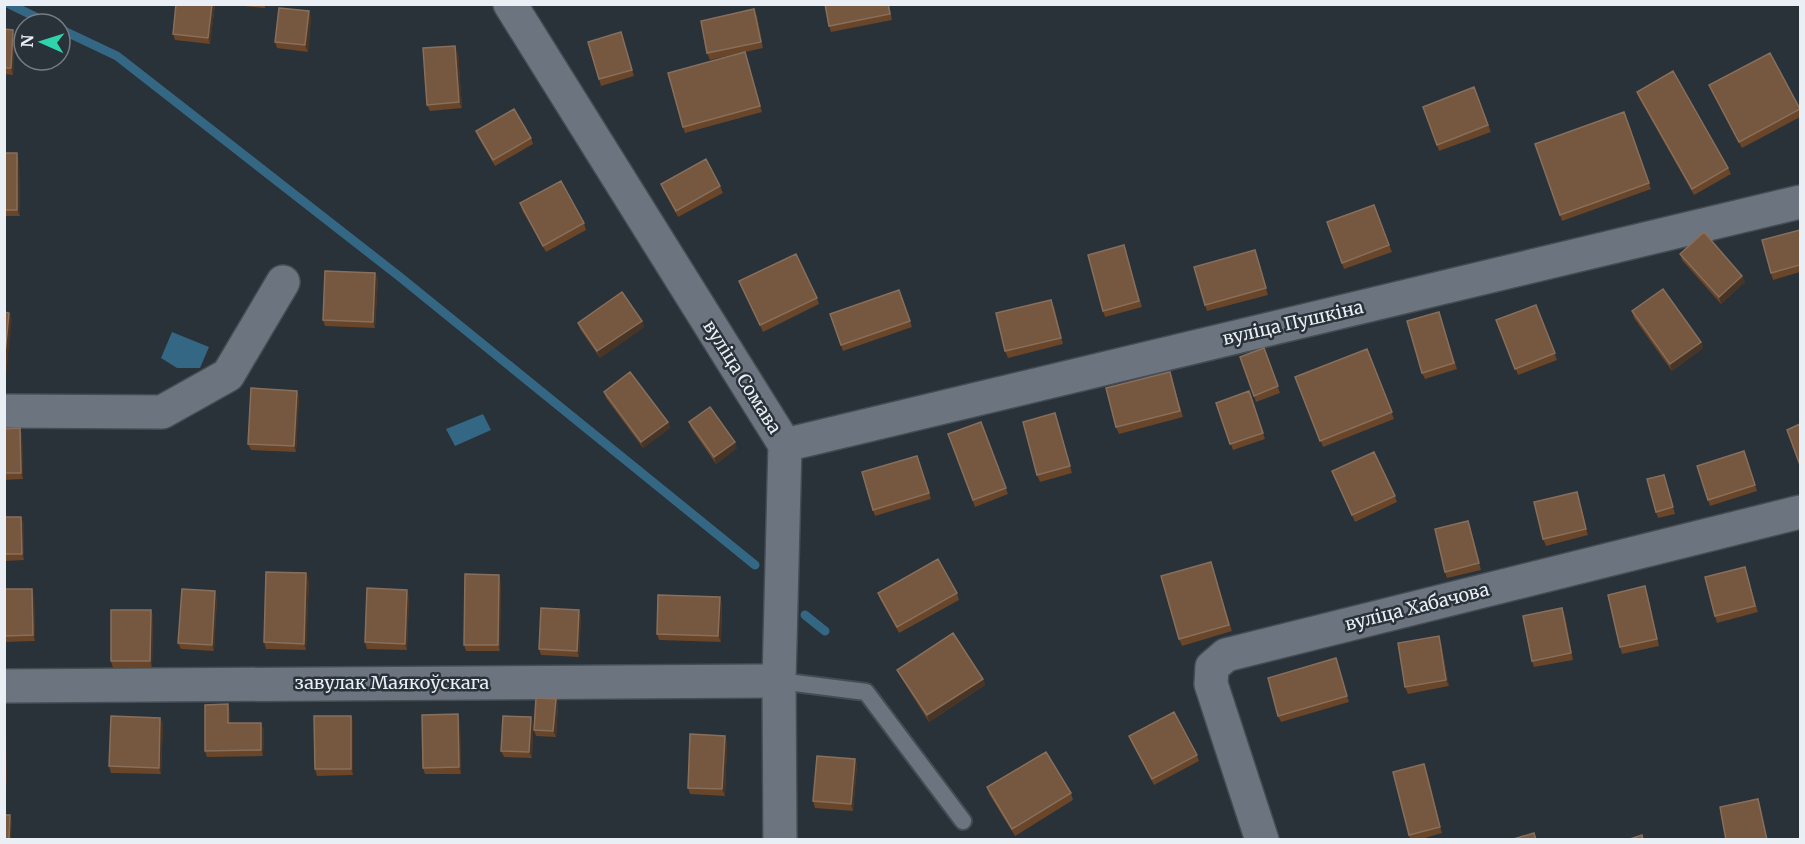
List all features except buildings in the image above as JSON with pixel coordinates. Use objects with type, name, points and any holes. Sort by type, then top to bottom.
[{"type":"street","name":"вуліца Сомава","points":[[510,4],[785,445],[779,681],[780,840]]},
{"type":"street","name":"вуліца Пушкіна","points":[[785,445],[1800,202]]},
{"type":"street","points":[[4,411],[162,412],[228,375],[283,282]]},
{"type":"street","name":"вуліца Хабачова","points":[[1262,840],[1211,684],[1212,667],[1226,655],[1800,512]]},
{"type":"street","name":"завулак Маякоўскага","points":[[4,686],[779,681]]},
{"type":"lane","points":[[779,681],[866,692],[963,821]]},
{"type":"water","points":[[172,332],[209,347],[200,368],[177,368],[161,358]]},
{"type":"water","points":[[483,414],[491,430],[455,446],[446,429]]},
{"type":"waterway","points":[[9,4],[25,12]]},
{"type":"waterway","points":[[72,35],[117,56],[400,277],[755,565]]},
{"type":"waterway","points":[[805,615],[825,631]]}]
